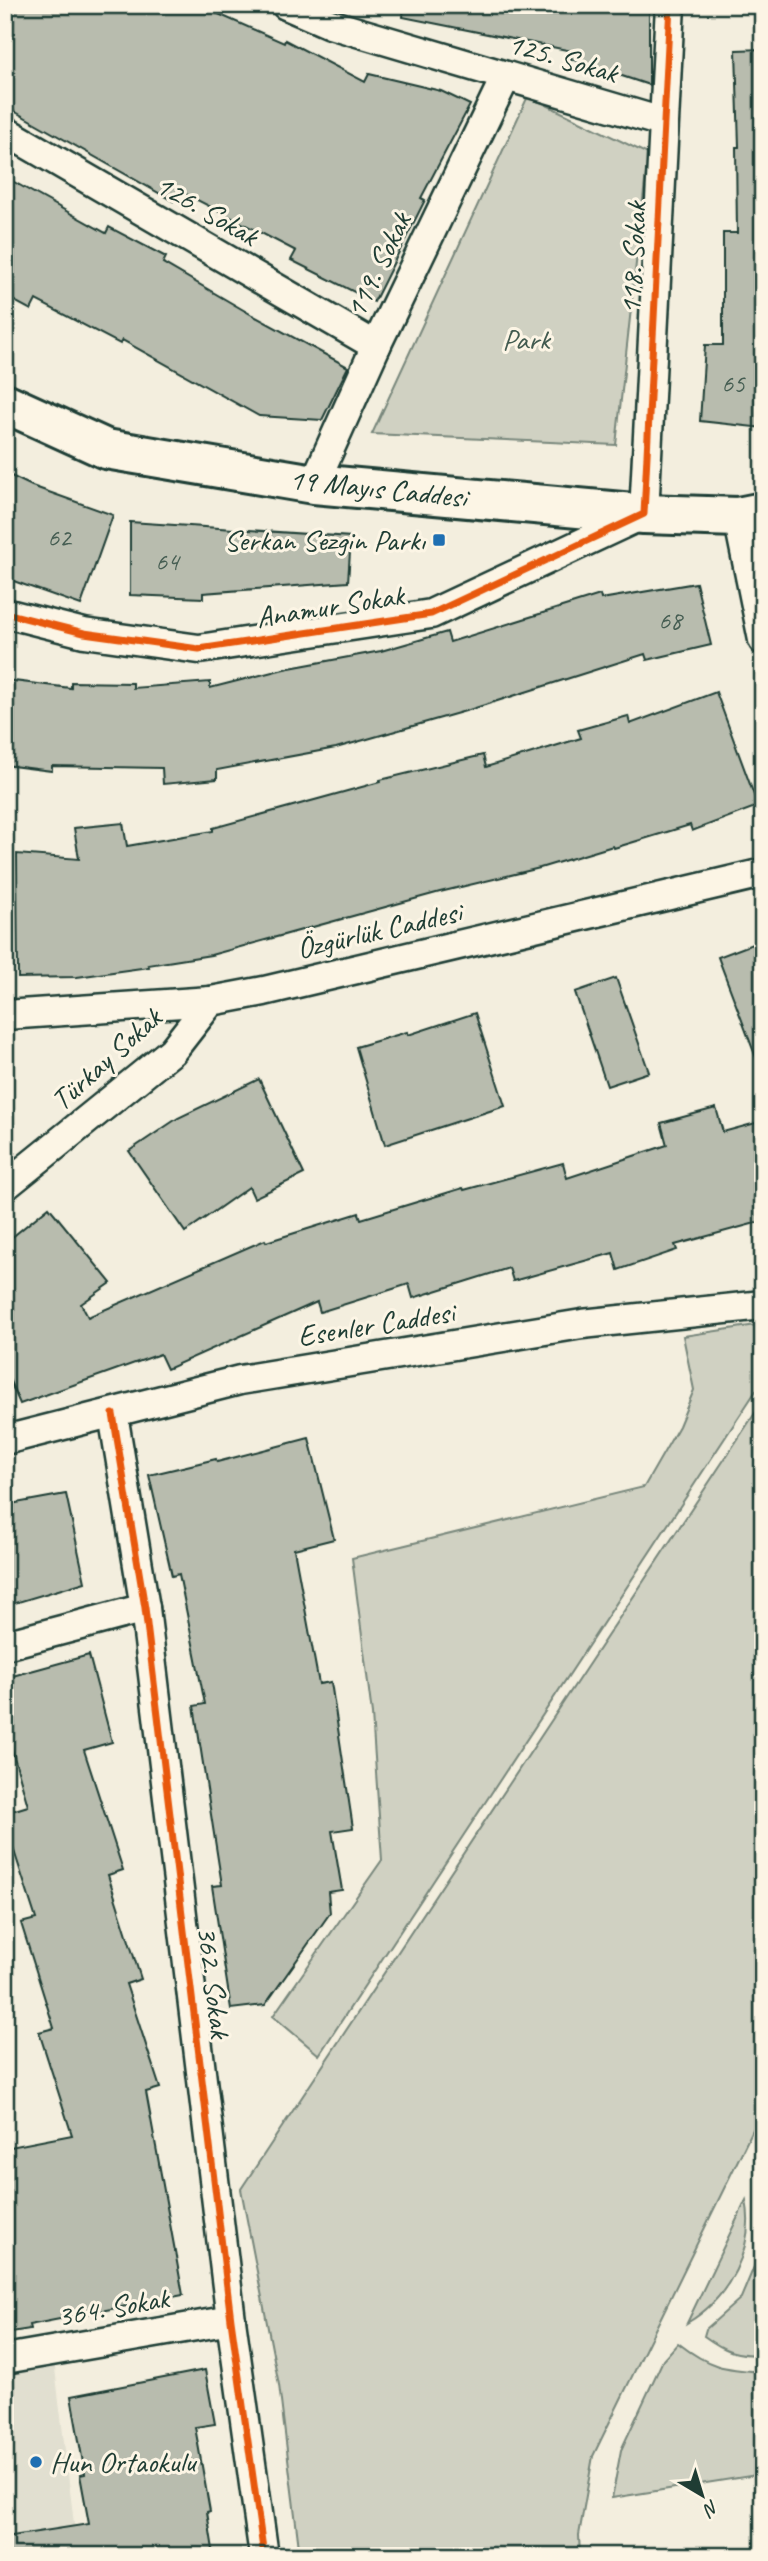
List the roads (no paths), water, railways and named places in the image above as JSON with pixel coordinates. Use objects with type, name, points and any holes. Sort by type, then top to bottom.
[{"type":"main road","name":"19 Mayıs Caddesi","points":[[5,403],[106,449],[314,484],[643,514],[750,514]]},
{"type":"street","name":"125. Sokak","points":[[286,5],[330,24],[662,122]]},
{"type":"street","name":"118. Sokak","points":[[643,514],[670,5]]},
{"type":"street","name":"119. Sokak","points":[[314,484],[376,346],[506,76]]},
{"type":"street","name":"126. Sokak","points":[[5,131],[376,346]]},
{"type":"street","name":"Anamur Sokak","points":[[5,613],[84,633],[199,649],[431,614],[643,514]]},
{"type":"street","points":[[750,514],[763,640]]},
{"type":"street","name":"Özgürlük Caddesi","points":[[5,1015],[211,1001],[264,991],[763,873]]},
{"type":"street","name":"Türkay Sokak","points":[[5,1186],[172,1051],[211,1001]]},
{"type":"street","name":"Esenler Caddesi","points":[[5,1440],[240,1380],[582,1325],[763,1305]]},
{"type":"street","name":"362. Sokak","points":[[113,1414],[145,1608],[231,2320],[264,2556]]},
{"type":"street","points":[[5,1645],[145,1608]]},
{"type":"street","name":"364. Sokak","points":[[5,2359],[231,2320]]},
{"type":"place","name":"Serkan Sezgin Parkı","points":[[439,540]]},
{"type":"place","name":"Hun Ortaokulu","points":[[36,2462]]},
{"type":"park label","name":"Park","points":[[526,339]]}]
